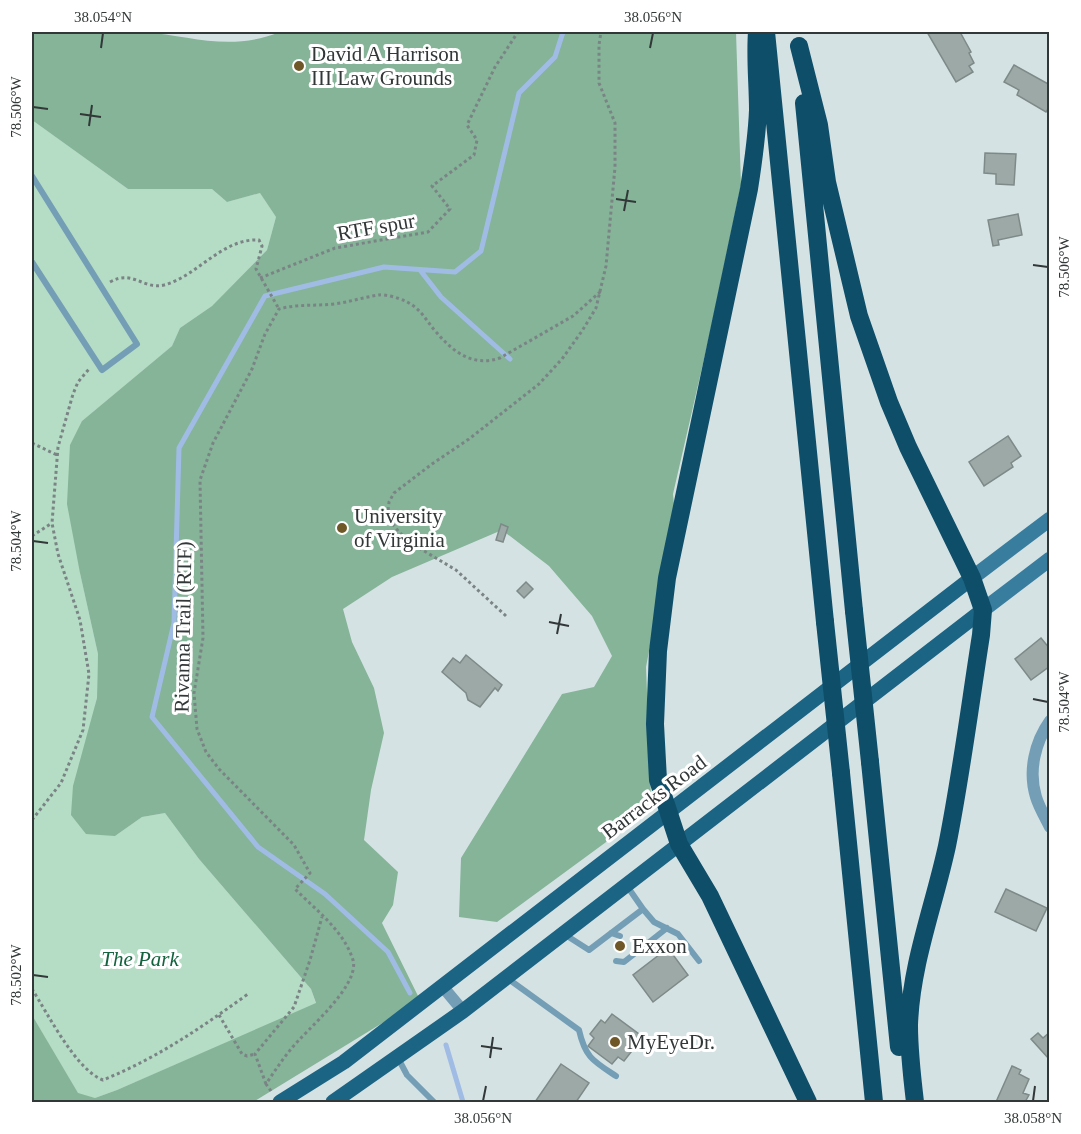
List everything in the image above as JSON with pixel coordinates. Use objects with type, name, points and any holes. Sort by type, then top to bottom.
[{"type":"highway","points":[[757,32],[755,60],[757,135],[749,189],[667,578],[658,651],[655,724],[658,780],[680,844],[710,896],[808,1102]]},
{"type":"highway","points":[[766,32],[874,1102]]},
{"type":"highway","points":[[798,39],[819,125],[826,182],[869,347],[908,447],[972,578],[983,610],[959,780],[915,980],[909,1024],[915,1102]]},
{"type":"highway","points":[[798,39],[905,1102]]},
{"type":"main road","name":"Barracks Road","points":[[277,1099],[344,1062],[1050,519]]},
{"type":"main road","points":[[333,1102],[463,1011],[1050,559]]},
{"type":"street","points":[[1050,721],[1035,750],[1033,765],[1036,797],[1050,826]]},
{"type":"street","points":[[443,987],[463,1011]]},
{"type":"lane","points":[[32,176],[137,345],[102,370],[32,261]]},
{"type":"lane","points":[[626,885],[654,922],[678,934],[699,961]]},
{"type":"lane","points":[[589,950],[643,909]]},
{"type":"lane","points":[[616,961],[624,962],[643,944],[667,928]]},
{"type":"lane","points":[[611,933],[620,936]]},
{"type":"lane","points":[[563,934],[597,953]]},
{"type":"lane","points":[[506,978],[579,1030],[583,1048],[595,1062],[616,1076]]},
{"type":"lane","points":[[397,1058],[407,1075],[434,1102]]},
{"type":"path","name":"RTF spur","points":[[260,278],[335,248],[428,232],[450,208],[432,186],[474,155],[477,141],[467,125],[495,67],[518,32]]},
{"type":"path","points":[[506,616],[456,570],[414,545],[400,533],[390,521],[389,502],[394,493],[469,439],[539,384],[562,359],[596,308],[606,266],[615,156],[615,123],[599,83],[601,32]]},
{"type":"path","points":[[101,287],[116,279],[132,277],[147,285],[162,285],[178,279],[232,245],[247,239],[259,240],[262,246],[256,268],[279,309],[295,305],[354,302],[381,294],[405,301],[424,315],[436,333],[450,346],[473,361],[488,362],[500,358],[573,316],[601,291]]},
{"type":"path","name":"Rivanna Trail (RTF)","points":[[279,309],[265,334],[252,369],[213,443],[200,480],[203,638],[194,693],[197,729],[206,752],[219,769],[294,845],[310,873],[295,889],[322,917]]},
{"type":"path","points":[[32,820],[61,783],[83,730],[89,674],[80,620],[58,554],[52,523],[57,455],[64,420],[78,382],[95,362]]},
{"type":"path","points":[[32,443],[57,455]]},
{"type":"path","points":[[32,536],[52,523]]},
{"type":"path","points":[[219,1015],[242,1054],[247,1056],[255,1054],[294,1006],[322,917],[342,937],[354,963],[350,980],[339,996],[291,1048],[266,1084]]},
{"type":"path","points":[[32,989],[81,1065],[94,1077],[103,1080],[157,1056],[248,994]]},
{"type":"path","points":[[255,1054],[266,1084],[277,1099]]},
{"type":"green space","name":"University of Virginia","points":[[129,31],[227,42],[262,38],[280,32],[736,32],[741,185],[673,494],[675,514],[646,667],[651,798],[643,815],[497,922],[459,917],[461,858],[562,694],[594,687],[612,656],[592,616],[549,566],[502,530],[392,577],[343,609],[352,642],[374,688],[384,733],[371,790],[364,840],[398,872],[393,905],[382,923],[420,1000],[253,1102],[32,1102],[32,1015],[78,1093],[95,1098],[316,1003],[311,989],[199,859],[165,813],[142,817],[115,836],[86,834],[71,815],[73,786],[97,698],[98,654],[67,504],[70,445],[82,421],[172,346],[180,328],[212,306],[267,250],[276,217],[260,193],[227,202],[212,189],[128,189],[32,120],[32,32]]},
{"type":"green space","name":"The Park","points":[[32,120],[128,189],[212,189],[227,202],[260,193],[276,217],[267,250],[212,306],[180,328],[172,346],[82,421],[80,573],[98,654],[97,698],[87,741],[115,836],[142,817],[165,813],[199,859],[311,989],[316,1004],[95,1098],[78,1094],[32,1015]]},
{"type":"building","points":[[927,32],[960,32],[971,52],[969,53],[974,63],[969,66],[973,72],[956,82]]},
{"type":"building","points":[[1014,65],[1050,85],[1050,106],[1046,112],[1017,95],[1019,90],[1004,82]]},
{"type":"building","points":[[985,153],[1016,154],[1014,185],[996,184],[996,174],[984,173]]},
{"type":"building","points":[[1018,214],[1022,235],[998,240],[999,245],[993,246],[988,220]]},
{"type":"building","points":[[1008,436],[1021,456],[1011,463],[1013,467],[984,486],[969,462]]},
{"type":"building","points":[[501,524],[508,527],[503,542],[496,540]]},
{"type":"building","points":[[526,582],[533,589],[524,598],[517,591]]},
{"type":"building","points":[[1041,638],[1050,649],[1050,666],[1031,680],[1015,659]]},
{"type":"building","points":[[466,655],[502,685],[498,691],[495,688],[480,707],[468,700],[466,693],[442,672],[453,658],[460,663]]},
{"type":"building","points":[[1006,889],[1047,908],[1036,931],[995,912]]},
{"type":"building","points":[[668,948],[688,975],[653,1002],[633,975]]},
{"type":"building","name":"MyEyeDr.","points":[[612,1014],[643,1037],[624,1061],[618,1057],[612,1064],[588,1046],[594,1038],[590,1034],[601,1020],[605,1023]]},
{"type":"building","points":[[1050,1032],[1049,1059],[1031,1039],[1038,1033],[1043,1038]]},
{"type":"building","points":[[561,1064],[589,1083],[576,1102],[535,1102]]},
{"type":"building","points":[[1012,1066],[1021,1070],[1019,1074],[1029,1079],[1023,1093],[1029,1095],[1025,1102],[996,1102]]},
{"type":"waterway","points":[[410,993],[388,952],[325,894],[258,847],[152,717],[174,623],[179,448],[265,296],[384,267],[455,272],[481,251],[519,93],[555,57],[563,32]]},
{"type":"waterway","points":[[420,270],[441,297],[510,359]]},
{"type":"waterway","points":[[446,1045],[463,1102]]},
{"type":"place","name":"David A Harrison III Law Grounds","points":[[299,66]]},
{"type":"place","name":"University of Virginia","points":[[342,528]]},
{"type":"place","name":"Exxon","points":[[620,946]]},
{"type":"place","name":"MyEyeDr.","points":[[615,1042]]}]
